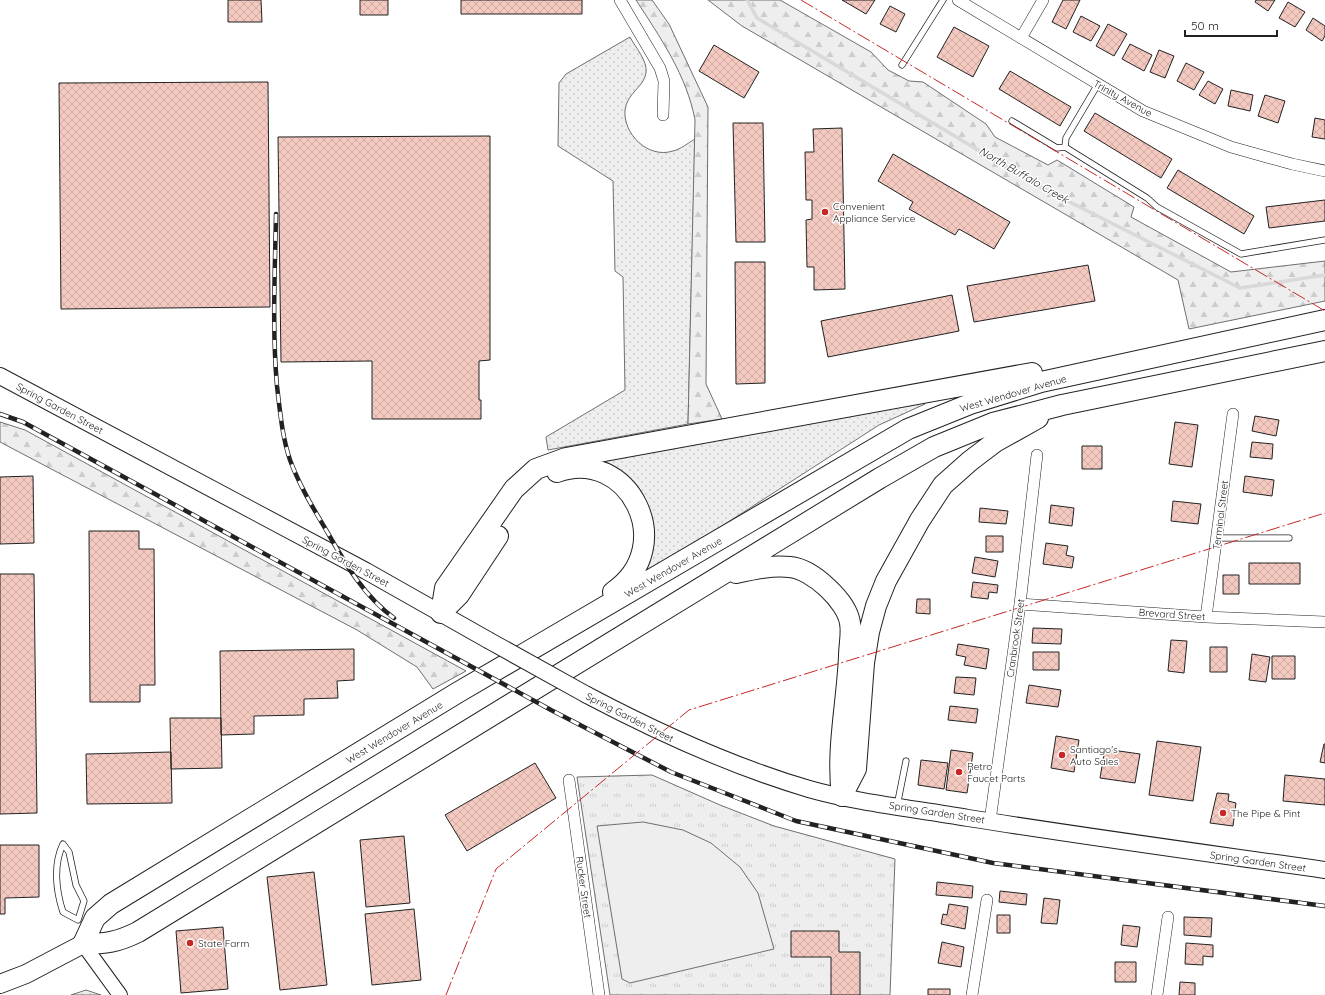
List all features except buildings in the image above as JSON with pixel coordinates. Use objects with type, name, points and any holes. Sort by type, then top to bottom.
[{"type":"highway","name":"West Wendover Avenue","points":[[80,930],[111,904],[457,693],[908,429],[970,404],[1034,384],[1325,320]]},
{"type":"highway","points":[[0,984],[26,974],[80,930],[100,944],[121,941],[138,932],[880,478],[934,447],[993,423],[1062,405],[1325,351]]},
{"type":"highway","points":[[441,613],[445,588],[514,489],[536,469],[566,458],[844,409],[1074,365],[1126,363]]},
{"type":"highway","points":[[842,796],[856,769],[864,663],[876,606],[886,581],[920,520],[943,485],[970,460],[995,442],[1062,405]]},
{"type":"highway","points":[[441,613],[458,595],[523,498],[531,488],[544,478],[570,468],[594,470],[614,478],[632,496],[641,515],[645,535],[642,558],[632,575],[608,596],[457,693]]},
{"type":"highway","points":[[718,578],[760,567],[792,567],[820,580],[838,599],[850,622],[839,774],[842,796]]},
{"type":"main road","name":"Spring Garden Street","points":[[0,376],[366,571],[587,695],[675,740],[737,766],[812,790],[897,806],[1325,870]]},
{"type":"street","points":[[620,0],[660,68],[664,81],[663,115]]},
{"type":"street","name":"Trinity Avenue","points":[[958,0],[1143,111],[1231,147],[1292,164],[1325,171]]},
{"type":"street","points":[[1021,38],[1043,0]]},
{"type":"street","name":"Terminal Street","points":[[1206,617],[1233,414]]},
{"type":"street","name":"Cranbrook Street","points":[[990,821],[1020,604],[1037,455]]},
{"type":"street","name":"Brevard Street","points":[[1020,604],[1206,617],[1325,622]]},
{"type":"street","name":"Rucker Street","points":[[570,780],[599,995]]},
{"type":"street","points":[[972,995],[987,900]]},
{"type":"street","points":[[1157,995],[1168,917]]},
{"type":"street","points":[[80,930],[120,995]]},
{"type":"lane","points":[[902,65],[943,0]]},
{"type":"lane","points":[[1065,147],[1066,138],[1098,84]]},
{"type":"lane","points":[[1012,121],[1056,148],[1065,147],[1148,198],[1157,207],[1241,254],[1325,240]]},
{"type":"lane","points":[[1217,538],[1289,538]]},
{"type":"lane","points":[[897,806],[906,761]]},
{"type":"lane","points":[[63,844],[69,852],[76,885],[84,901],[80,930],[63,912],[58,898],[58,855],[63,844]]},
{"type":"green space","points":[[636,0],[652,0],[669,24],[708,107],[706,384],[722,419],[688,424],[695,120],[686,88],[672,57]]},
{"type":"green space","points":[[708,0],[780,0],[871,52],[888,70],[909,81],[923,82],[986,124],[995,137],[1048,165],[1057,160],[1134,207],[1131,217],[1231,272],[1325,261],[1325,301],[1189,329],[1178,280],[742,26]]},
{"type":"green space","points":[[630,37],[643,59],[646,68],[645,78],[626,104],[625,119],[633,136],[646,148],[664,153],[679,149],[695,139],[688,424],[548,450],[546,437],[625,390],[623,277],[615,271],[613,181],[558,146],[559,83],[566,74]]},
{"type":"green space","points":[[924,401],[925,404],[879,425],[635,582],[651,520],[580,463]]},
{"type":"green space","points":[[0,422],[25,430],[466,671],[433,689],[417,667],[357,630],[0,442]]},
{"type":"green space","points":[[652,775],[720,805],[774,826],[895,859],[890,995],[610,995],[577,777]]},
{"type":"green space","points":[[643,822],[683,830],[711,843],[740,867],[758,893],[774,949],[630,983],[622,979],[597,826]]},
{"type":"green space","points":[[86,990],[101,995],[71,995]]},
{"type":"waterway","name":"North Buffalo Creek","points":[[747,0],[757,18],[1040,187],[1240,288],[1325,275]]},
{"type":"railway","points":[[276,214],[274,300],[275,365],[280,414],[287,451],[303,489],[349,569],[374,600],[394,618]]},
{"type":"railway","points":[[0,414],[23,422],[551,710],[671,772],[796,821],[993,863],[1325,906]]},
{"type":"power","points":[[801,0],[1325,311]]},
{"type":"power","points":[[446,995],[496,869],[689,710],[1325,513]]},
{"type":"place","name":"Convenient Appliance Service","points":[[825,212]]},
{"type":"place","name":"Santiago's Auto Sales","points":[[1062,755]]},
{"type":"place","name":"Retro Faucet Parts","points":[[959,772]]},
{"type":"place","name":"The Pipe & Pint","points":[[1223,813]]},
{"type":"place","name":"State Farm","points":[[190,943]]}]
